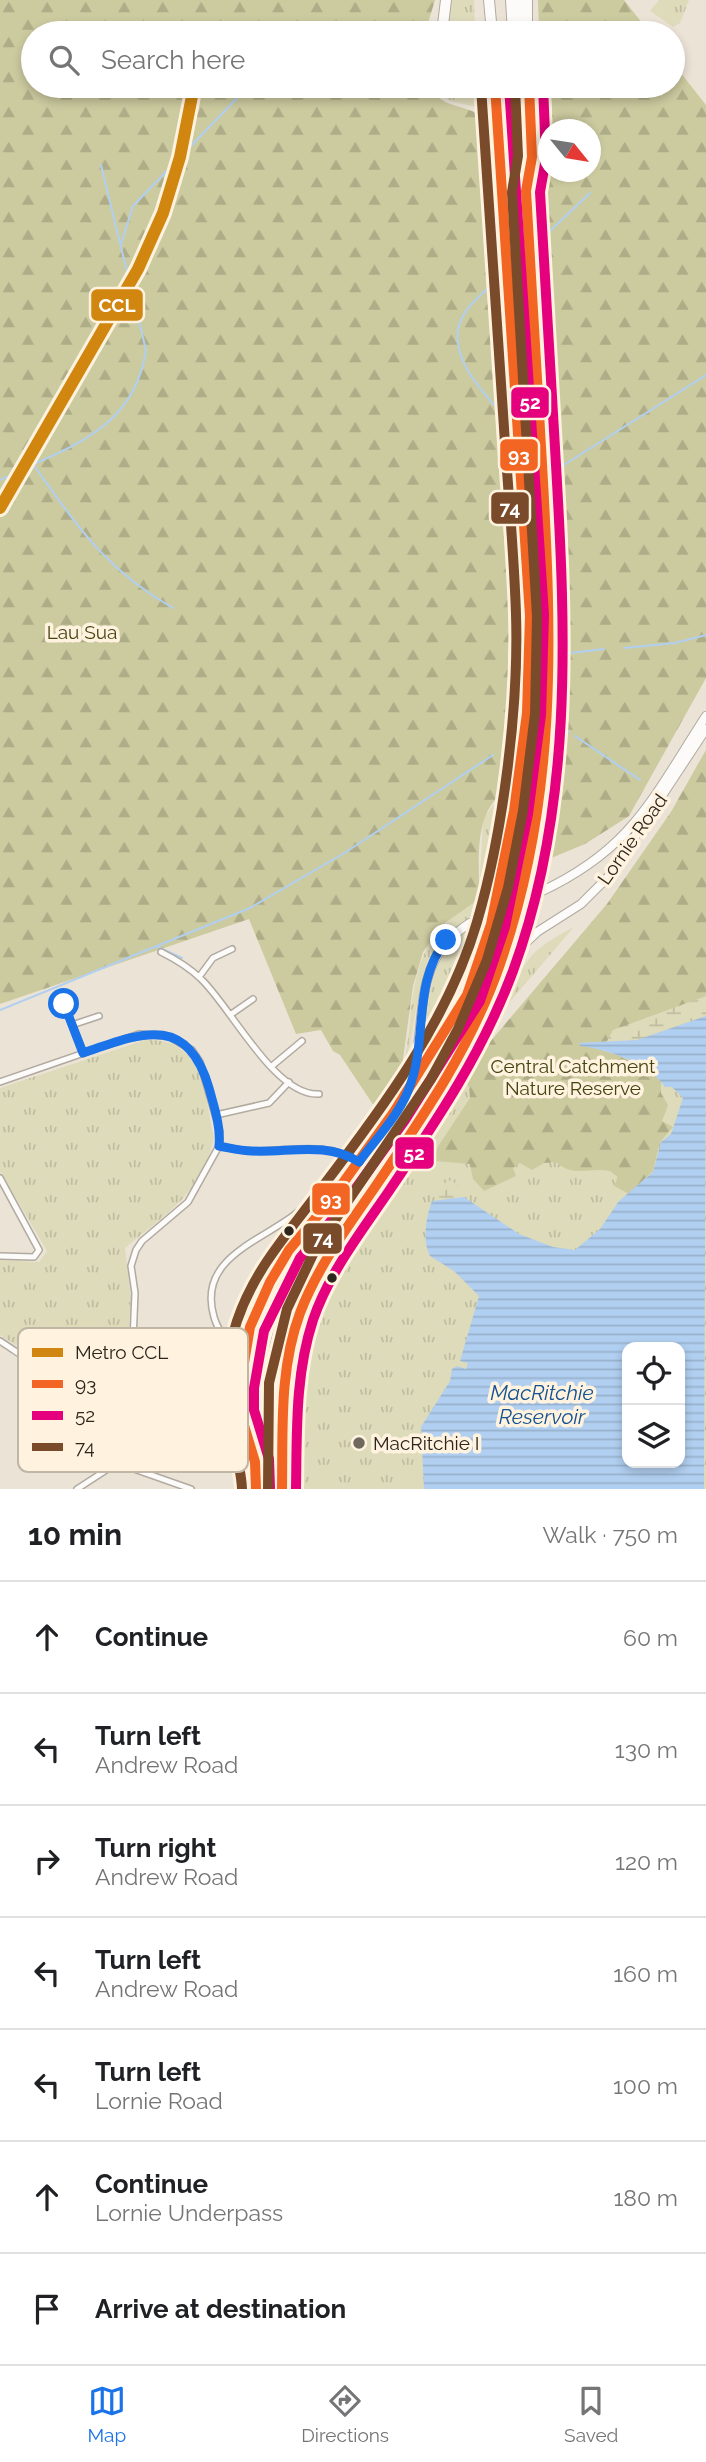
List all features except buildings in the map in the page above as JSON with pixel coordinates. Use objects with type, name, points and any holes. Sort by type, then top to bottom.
[{"type":"highway","points":[[443,21],[446,0]]},
{"type":"highway","points":[[489,0],[491,21]]},
{"type":"highway","points":[[511,0],[514,21]]},
{"type":"highway","points":[[516,21],[519,0]]},
{"type":"highway","points":[[527,0],[527,21]]},
{"type":"highway","points":[[257,1488],[252,1411],[268,1330],[298,1262],[434,1068],[467,995],[491,924],[514,811],[527,713],[530,616],[496,98]]},
{"type":"highway","points":[[279,1488],[268,1444],[272,1377],[278,1348],[293,1306],[311,1268],[443,1086],[471,1035],[500,965],[522,891],[537,813],[549,715],[551,616],[519,98]]},
{"type":"highway","points":[[526,189],[532,158],[530,98]]},
{"type":"highway","points":[[257,1488],[268,1444]]},
{"type":"main road","points":[[248,1342],[259,1304],[276,1271],[305,1228],[359,1162],[408,1092],[447,1023],[467,995]]},
{"type":"main road","points":[[248,1439],[255,1462],[257,1488],[279,1488],[283,1385],[300,1314],[328,1256],[399,1149]]},
{"type":"main road","points":[[255,1462],[268,1469],[281,1469]]},
{"type":"street","name":"Lornie Road","points":[[540,892],[602,857],[626,835],[706,716]]},
{"type":"street","name":"Lornie Road","points":[[471,1035],[520,948],[537,933],[581,904],[609,876],[706,729]]},
{"type":"street","points":[[408,1092],[418,1051],[423,996],[429,967],[446,940],[470,923]]},
{"type":"street","points":[[199,977],[214,958],[232,949]]},
{"type":"street","points":[[161,952],[185,964],[199,977],[272,1066],[289,1082],[309,1095],[319,1094]]},
{"type":"street","points":[[230,1015],[253,999]]},
{"type":"street","points":[[64,1004],[83,1053]]},
{"type":"street","points":[[72,1025],[99,1016]]},
{"type":"street","points":[[0,1082],[139,1034],[168,1037],[191,1050],[200,1062],[216,1115],[219,1146],[188,1202],[142,1241],[136,1250],[131,1266],[135,1293],[134,1328]]},
{"type":"street","points":[[272,1066],[302,1041]]},
{"type":"street","points":[[216,1115],[269,1102],[289,1082]]},
{"type":"street","points":[[219,1146],[249,1151],[311,1149],[336,1152],[359,1162]]},
{"type":"street","points":[[0,1178],[3,1188],[38,1246],[34,1257],[0,1256]]},
{"type":"street","points":[[218,1328],[212,1309],[213,1282],[230,1258],[298,1212],[313,1197]]},
{"type":"street","points":[[0,1341],[18,1352]]},
{"type":"street","points":[[77,1489],[103,1472]]},
{"type":"street","points":[[143,1472],[191,1489]]},
{"type":"green space","name":"Lau Sua","points":[[0,0],[435,0],[429,21],[21,21],[21,98],[440,98],[483,117],[489,169],[494,187],[543,182],[601,182],[601,119],[541,119],[540,98],[685,98],[685,78],[706,105],[706,678],[629,816],[585,844],[544,861],[552,800],[503,793],[493,802],[482,827],[479,899],[445,923],[423,952],[413,986],[401,1074],[376,1109],[340,1055],[333,1051],[321,1030],[296,1034],[249,919],[0,1004]]},
{"type":"green space","points":[[452,0],[474,0],[475,21],[449,21]]},
{"type":"green space","points":[[538,0],[624,0],[641,21],[539,21]]},
{"type":"green space","points":[[659,0],[689,0],[681,21],[664,21],[650,11]]},
{"type":"green space","points":[[447,98],[483,98],[486,128],[480,108]]},
{"type":"green space","name":"Central Catchment Nature Reserve","points":[[706,750],[706,1489],[293,1489],[290,1440],[297,1364],[306,1321],[334,1268],[335,1254],[361,1211],[422,1125],[607,904],[671,812]]},
{"type":"green space","points":[[706,750],[706,1016],[637,1040],[579,1043],[620,1056],[661,1080],[661,1093],[668,1105],[662,1121],[673,1127],[660,1142],[653,1171],[629,1194],[614,1186],[618,1177],[610,1171],[569,1170],[556,1162],[544,1163],[532,1170],[520,1163],[513,1168],[516,1176],[484,1191],[473,1179],[470,1164],[435,1161],[437,1148],[470,1098],[469,1087],[461,1076],[607,904],[671,812]]},
{"type":"green space","points":[[503,793],[487,876],[488,900],[455,998],[420,1068],[436,972],[443,956],[455,941],[472,927],[469,920],[446,939],[431,962],[422,987],[397,1093],[383,1118],[376,1109],[394,1088],[403,1067],[418,970],[424,954],[444,925],[479,899],[483,818]]},
{"type":"green space","points":[[574,927],[508,1004],[506,1000],[531,956],[548,942]]},
{"type":"green space","points":[[706,996],[706,1016],[637,1040],[606,1043],[613,1030]]},
{"type":"green space","points":[[145,1040],[165,1042],[180,1048],[191,1058],[198,1071],[204,1087],[214,1138],[201,1174],[191,1188],[168,1213],[125,1248],[131,1296],[129,1328],[18,1328],[18,1347],[0,1335],[0,1260],[39,1262],[47,1251],[0,1171],[0,1088]]},
{"type":"green space","points":[[451,1180],[467,1194],[450,1199],[432,1197],[441,1185]]},
{"type":"water","name":"MacRitchie Reservoir","points":[[706,1016],[704,1489],[424,1489],[421,1427],[450,1381],[452,1369],[457,1366],[466,1369],[468,1363],[460,1361],[479,1296],[454,1271],[430,1256],[426,1229],[432,1201],[464,1197],[519,1234],[553,1247],[575,1250],[600,1229],[619,1201],[653,1172],[661,1142],[671,1134],[683,1098],[672,1087],[665,1087],[650,1072],[627,1059],[580,1046],[579,1043],[637,1040]]},
{"type":"waterway","points":[[121,244],[133,206],[237,98]]},
{"type":"waterway","points":[[0,480],[93,434],[112,419],[139,378],[146,350],[101,165]]},
{"type":"waterway","points":[[532,248],[590,193]]},
{"type":"waterway","points":[[512,267],[525,254]]},
{"type":"waterway","points":[[502,276],[469,308],[461,320],[457,334],[464,364],[472,378],[514,427]]},
{"type":"waterway","points":[[556,470],[706,375]]},
{"type":"waterway","points":[[523,436],[538,452]]},
{"type":"waterway","points":[[546,462],[555,471],[553,539]]},
{"type":"waterway","points":[[30,465],[35,467],[80,528],[111,563],[129,579],[173,608]]},
{"type":"waterway","points":[[624,648],[675,643],[706,635]]},
{"type":"waterway","points":[[553,655],[604,649]]},
{"type":"waterway","points":[[531,707],[544,670]]},
{"type":"waterway","points":[[530,711],[544,718]]},
{"type":"waterway","points":[[552,722],[569,732]]},
{"type":"waterway","points":[[516,742],[519,735]]},
{"type":"waterway","points":[[575,736],[640,780]]},
{"type":"waterway","points":[[0,1010],[250,908],[346,852],[493,755]]},
{"type":"waterway","points":[[158,947],[182,958]]},
{"type":"tunnel","points":[[470,923],[540,892]]},
{"type":"metro line","name":"CCL","points":[[0,508],[138,269],[163,213],[180,157],[192,98]]},
{"type":"transit line","name":"74","points":[[235,1328],[244,1302],[263,1268],[389,1096],[431,1029],[449,994],[477,922],[502,810],[515,689],[516,614],[482,98]]},
{"type":"transit line","name":"93","points":[[248,1339],[250,1327],[270,1282],[289,1250],[330,1201],[394,1112],[467,995],[491,924],[514,811],[527,713],[530,616],[496,98]]},
{"type":"transit line","name":"52","points":[[270,1488],[269,1459],[254,1410],[254,1388],[264,1331],[300,1258],[341,1209],[405,1120],[480,1001],[505,927],[528,814],[541,715],[544,615],[510,98]]},
{"type":"transit line","name":"74","points":[[268,1489],[269,1383],[287,1309],[316,1248],[431,1079],[458,1029],[487,960],[508,888],[523,811],[535,714],[537,616],[512,192],[518,156],[515,98]]},
{"type":"transit line","name":"93","points":[[282,1489],[285,1378],[300,1313],[323,1265],[427,1109],[475,1025],[500,964],[519,902],[532,840],[546,717],[548,592],[526,191],[532,157],[530,98]]},
{"type":"transit line","name":"52","points":[[296,1489],[300,1382],[313,1320],[346,1253],[441,1112],[488,1030],[513,971],[532,909],[546,847],[556,784],[563,657],[559,529],[540,192],[546,158],[544,98]]},
{"type":"transit line","name":"93","points":[[248,1439],[255,1462],[256,1489]]},
{"type":"transit line","name":"74","points":[[240,1472],[242,1489]]},
{"type":"place","name":"MacRitchie I","points":[[359,1443]]},
{"type":"route","points":[[64,1004],[83,1053],[139,1034],[154,1033],[168,1037],[191,1050],[206,1077],[220,1132],[219,1146],[249,1151],[311,1149],[346,1154],[359,1162],[408,1092],[418,1051],[426,976],[446,940]]}]
